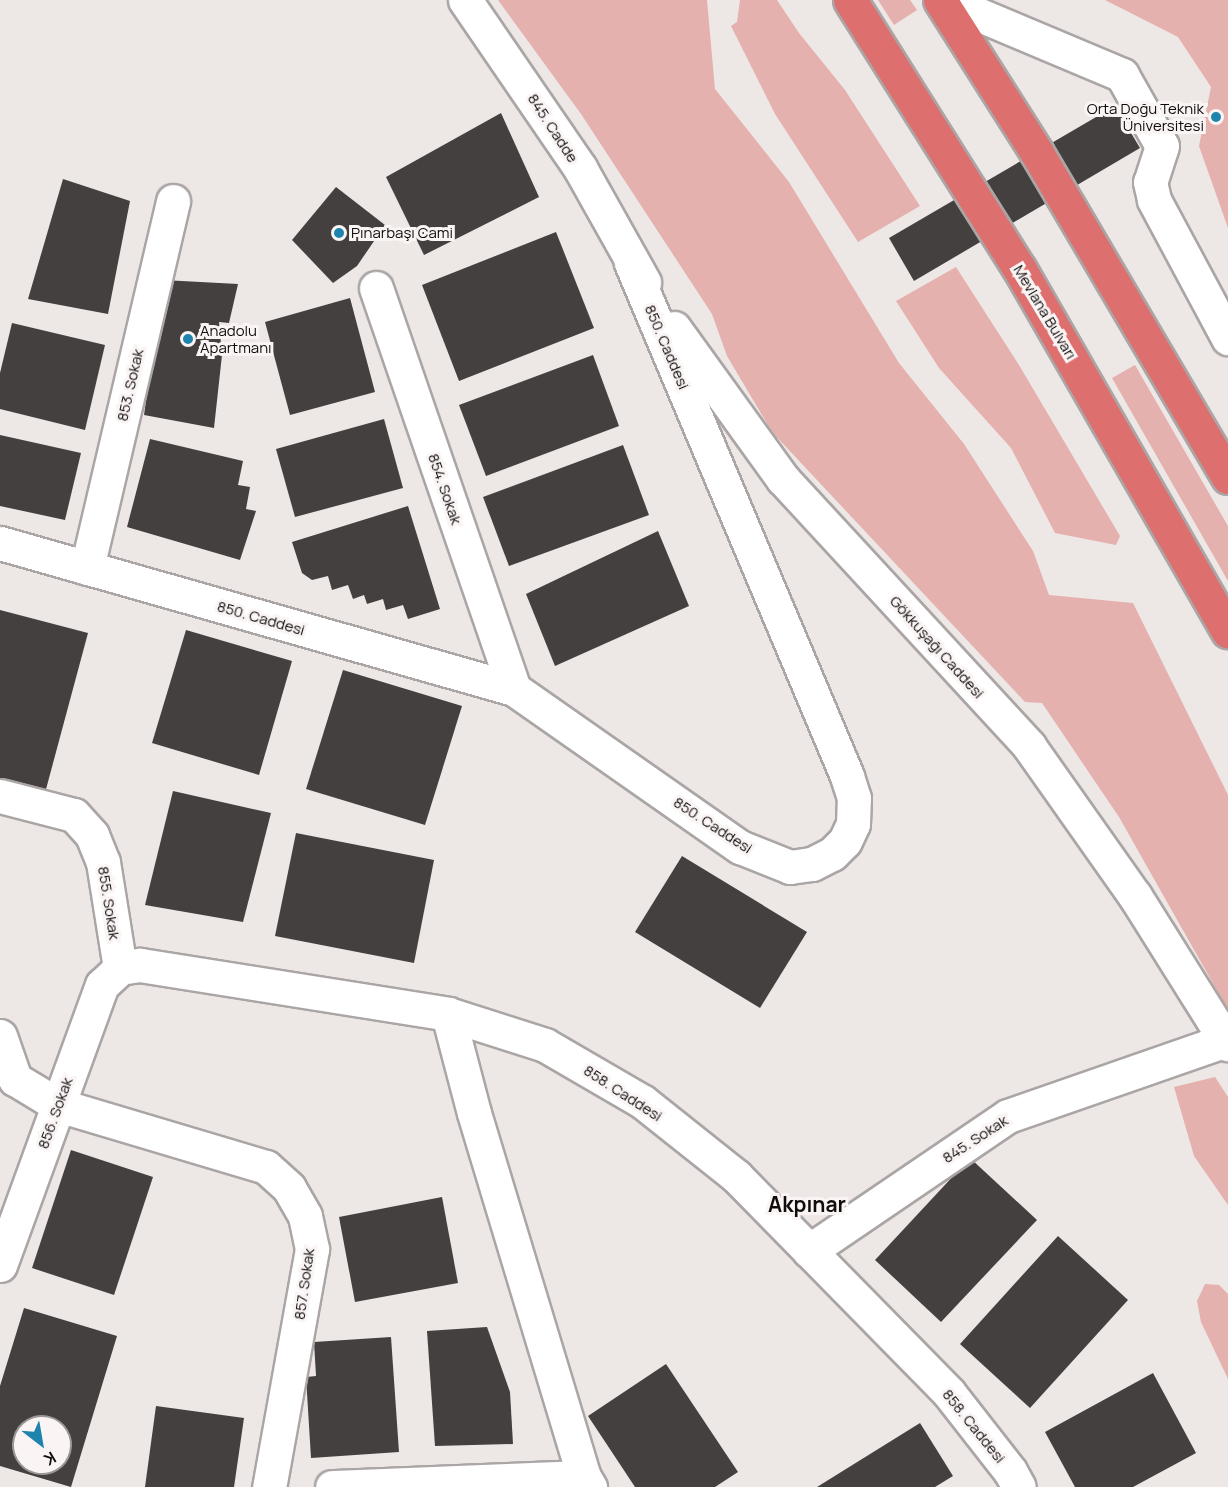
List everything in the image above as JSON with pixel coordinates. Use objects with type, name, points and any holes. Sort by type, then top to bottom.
[{"type":"highway","name":"Mevlana Bulvarı","points":[[850,0],[1019,268],[1228,631]]},
{"type":"highway","points":[[942,0],[1043,163],[1228,477]]},
{"type":"street","name":"845. Cadde","points":[[465,0],[580,168],[631,263]]},
{"type":"street","points":[[942,0],[1122,75],[1162,146],[1150,182],[1154,200],[1228,338]]},
{"type":"street","name":"853. Sokak","points":[[87,568],[173,201]]},
{"type":"street","name":"850. Caddesi","points":[[0,543],[514,689],[740,846],[790,867],[812,864],[832,854],[845,841],[853,824],[854,798],[847,776],[631,263]]},
{"type":"street","name":"Gökkuşağı Caddesi","points":[[631,263],[690,352],[783,479],[1029,746],[1135,896],[1227,1042]]},
{"type":"street","name":"854. Sokak","points":[[376,288],[514,689]]},
{"type":"street","name":"855. Sokak","points":[[0,796],[74,815],[92,835],[104,862],[120,968]]},
{"type":"street","name":"858. Caddesi","points":[[120,968],[140,965],[448,1014],[545,1045],[643,1102],[736,1176],[949,1393],[1020,1487]]},
{"type":"street","name":"856. Sokak","points":[[0,1265],[102,985],[120,968]]},
{"type":"street","points":[[332,1487],[587,1482],[474,1113],[448,1014]]},
{"type":"street","points":[[0,1036],[15,1079],[58,1105]]},
{"type":"street","name":"845. Sokak","points":[[809,1251],[1008,1116],[1227,1042]]},
{"type":"street","name":"857. Sokak","points":[[58,1105],[266,1167],[289,1188],[305,1216],[312,1249],[269,1487]]},
{"type":"shaded area","points":[[498,0],[707,0],[715,89],[789,182],[899,363],[964,444],[1033,551],[1049,595],[1133,603],[1228,795],[1228,1010],[1119,817],[1042,703],[1025,702],[772,432],[727,356],[712,314],[581,114]]},
{"type":"shaded area","points":[[740,0],[777,0],[799,33],[845,90],[920,206],[858,242],[775,114],[731,26],[737,22]]},
{"type":"shaded area","points":[[878,0],[910,0],[917,10],[894,25]]},
{"type":"shaded area","name":"Orta Doğu Teknik Üniversitesi","points":[[1105,0],[1228,0],[1228,228],[1199,146],[1211,87],[1178,37]]},
{"type":"shaded area","points":[[956,267],[1019,365],[1120,536],[1116,545],[1055,533],[1011,448],[939,368],[896,301]]},
{"type":"shaded area","points":[[1135,365],[1228,526],[1228,581],[1112,378]]},
{"type":"shaded area","points":[[1215,1077],[1228,1097],[1228,1205],[1194,1156],[1174,1087]]},
{"type":"shaded area","points":[[1205,1284],[1219,1285],[1228,1294],[1228,1379],[1201,1322],[1197,1301]]},
{"type":"building","points":[[1115,106],[1140,148],[914,281],[889,238]]},
{"type":"building","points":[[501,113],[539,197],[424,255],[386,177]]},
{"type":"building","points":[[63,179],[130,201],[108,314],[28,299]]},
{"type":"building","name":"Pınarbaşı Cami","points":[[336,187],[385,225],[357,266],[333,283],[292,240]]},
{"type":"building","points":[[556,232],[594,328],[459,381],[422,285]]},
{"type":"building","name":"Anadolu Apartmanı","points":[[163,280],[238,284],[229,323],[219,322],[222,355],[214,428],[144,415]]},
{"type":"building","points":[[350,298],[375,392],[290,415],[265,322]]},
{"type":"building","points":[[12,323],[105,345],[85,430],[0,409],[0,373]]},
{"type":"building","points":[[593,355],[619,426],[486,476],[459,405]]},
{"type":"building","points":[[384,419],[403,488],[295,517],[276,449]]},
{"type":"building","points":[[0,435],[81,453],[65,520],[0,506]]},
{"type":"building","points":[[150,439],[243,461],[238,485],[250,487],[246,509],[256,511],[240,560],[127,527]]},
{"type":"building","points":[[623,445],[649,515],[509,566],[483,497]]},
{"type":"building","points":[[408,506],[440,609],[408,619],[403,605],[386,610],[383,599],[367,604],[364,595],[353,599],[348,585],[332,590],[328,576],[312,580],[302,573],[292,542]]},
{"type":"building","points":[[658,531],[689,606],[555,666],[526,594]]},
{"type":"building","points":[[0,610],[88,633],[45,793],[0,781]]},
{"type":"building","points":[[186,630],[292,661],[259,775],[152,743]]},
{"type":"building","points":[[343,670],[462,706],[425,825],[306,789]]},
{"type":"building","points":[[173,791],[271,813],[243,922],[145,905]]},
{"type":"building","points":[[296,833],[434,860],[414,963],[275,936]]},
{"type":"building","points":[[682,856],[807,932],[760,1008],[635,932]]},
{"type":"building","points":[[71,1150],[153,1177],[114,1295],[32,1268]]},
{"type":"building","points":[[970,1158],[1037,1220],[941,1322],[875,1260]]},
{"type":"building","points":[[442,1197],[458,1283],[355,1302],[339,1217]]},
{"type":"building","points":[[1058,1236],[1128,1300],[1030,1408],[960,1344]]},
{"type":"building","points":[[24,1308],[117,1336],[71,1487],[30,1475],[72,1475],[72,1415],[12,1415],[12,1470],[0,1466],[0,1386]]},
{"type":"building","points":[[487,1327],[510,1392],[513,1444],[435,1446],[427,1331]]},
{"type":"building","points":[[391,1337],[399,1452],[311,1458],[306,1377],[316,1376],[314,1342]]},
{"type":"building","points":[[666,1364],[738,1472],[715,1487],[635,1487],[588,1416]]},
{"type":"building","points":[[1153,1373],[1196,1453],[1133,1487],[1075,1487],[1045,1432]]},
{"type":"building","points":[[156,1406],[244,1418],[234,1487],[145,1487]]},
{"type":"building","points":[[920,1423],[953,1476],[935,1487],[817,1487]]},
{"type":"place","name":"Orta Doğu Teknik Üniversitesi","points":[[1216,117]]},
{"type":"place","name":"Pınarbaşı Cami","points":[[339,233]]},
{"type":"place","name":"Anadolu Apartmanı","points":[[188,339]]},
{"type":"district","name":"Akpınar","points":[[807,1204]]}]
